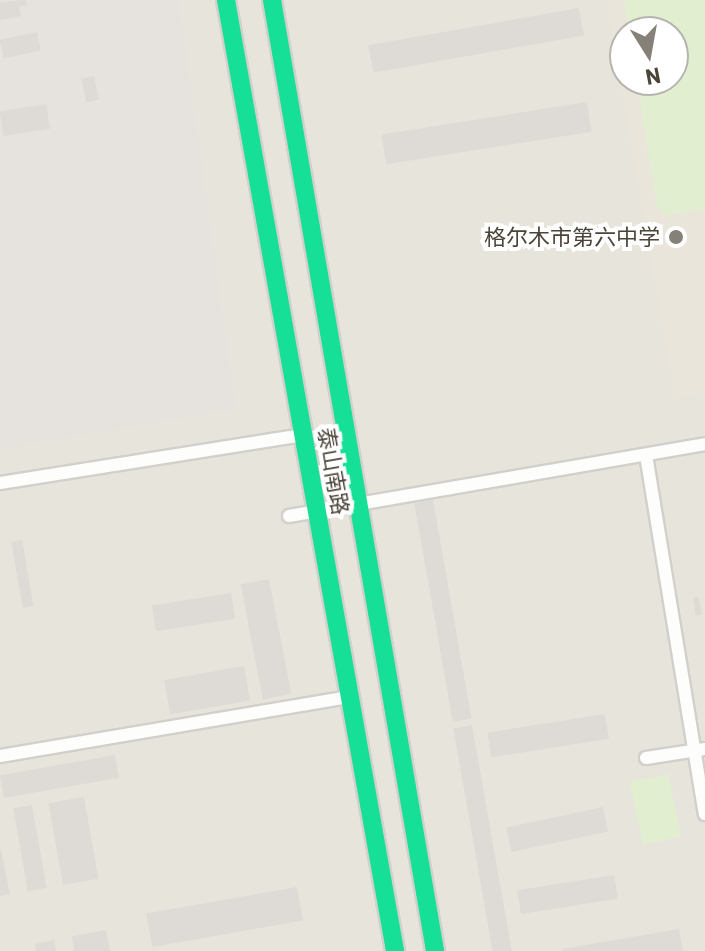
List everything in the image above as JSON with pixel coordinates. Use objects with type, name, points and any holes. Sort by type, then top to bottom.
[{"type":"street","name":"泰山南路","points":[[226,0],[395,951]]},
{"type":"street","name":"泰山南路","points":[[272,0],[435,951]]},
{"type":"street","points":[[0,483],[303,435]]},
{"type":"street","points":[[289,516],[705,444]]},
{"type":"street","points":[[646,455],[700,750],[705,814]]},
{"type":"street","points":[[0,756],[348,697]]},
{"type":"street","points":[[646,758],[700,750]]},
{"type":"shaded area","points":[[0,0],[705,0],[705,951],[0,951]]},
{"type":"shaded area","points":[[0,0],[179,0],[236,409],[0,449]]},
{"type":"shaded area","name":"格尔木市第六中学","points":[[606,0],[705,0],[705,393],[675,398],[623,96],[689,96],[689,16],[609,17]]},
{"type":"green space","points":[[624,0],[705,0],[705,209],[664,216],[656,202],[639,96],[689,96],[689,16],[626,16]]},
{"type":"green space","points":[[668,774],[681,837],[643,845],[630,782]]},
{"type":"building","points":[[26,0],[27,5],[19,6],[21,16],[0,20],[0,2]]},
{"type":"building","points":[[579,8],[584,36],[373,73],[368,45]]},
{"type":"building","points":[[37,32],[41,51],[4,58],[0,40]]},
{"type":"building","points":[[94,76],[99,99],[86,102],[81,79]]},
{"type":"building","points":[[587,102],[592,132],[386,164],[382,135]]},
{"type":"building","points":[[46,104],[50,129],[3,136],[0,111]]},
{"type":"building","points":[[433,500],[472,719],[453,722],[414,503]]},
{"type":"building","points":[[22,540],[34,606],[23,608],[11,542]]},
{"type":"building","points":[[269,579],[291,694],[263,699],[241,585]]},
{"type":"building","points":[[231,593],[235,619],[156,631],[152,606]]},
{"type":"building","points":[[699,597],[702,615],[696,616],[693,598]]},
{"type":"building","points":[[244,666],[250,700],[170,715],[164,680]]},
{"type":"building","points":[[605,714],[609,739],[491,757],[487,733]]},
{"type":"building","points":[[472,725],[512,951],[493,951],[453,728]]},
{"type":"building","points":[[115,755],[119,778],[4,798],[0,775]]},
{"type":"building","points":[[84,797],[98,879],[63,885],[49,803]]},
{"type":"building","points":[[32,805],[47,888],[28,891],[13,808]]},
{"type":"building","points":[[603,807],[608,831],[511,852],[506,828]]},
{"type":"building","points":[[0,846],[10,894],[0,896]]},
{"type":"building","points":[[614,875],[618,899],[521,914],[517,890]]},
{"type":"building","points":[[297,887],[303,920],[152,947],[146,914]]},
{"type":"building","points":[[679,929],[683,951],[562,951],[562,949]]},
{"type":"building","points":[[106,930],[110,951],[74,951],[72,936]]},
{"type":"building","points":[[54,940],[56,951],[36,951],[35,944]]},
{"type":"traffic: fast","points":[[226,0],[395,951]]},
{"type":"traffic: fast","points":[[272,0],[435,951]]},
{"type":"place","name":"格尔木市第六中学","points":[[676,237]]}]
